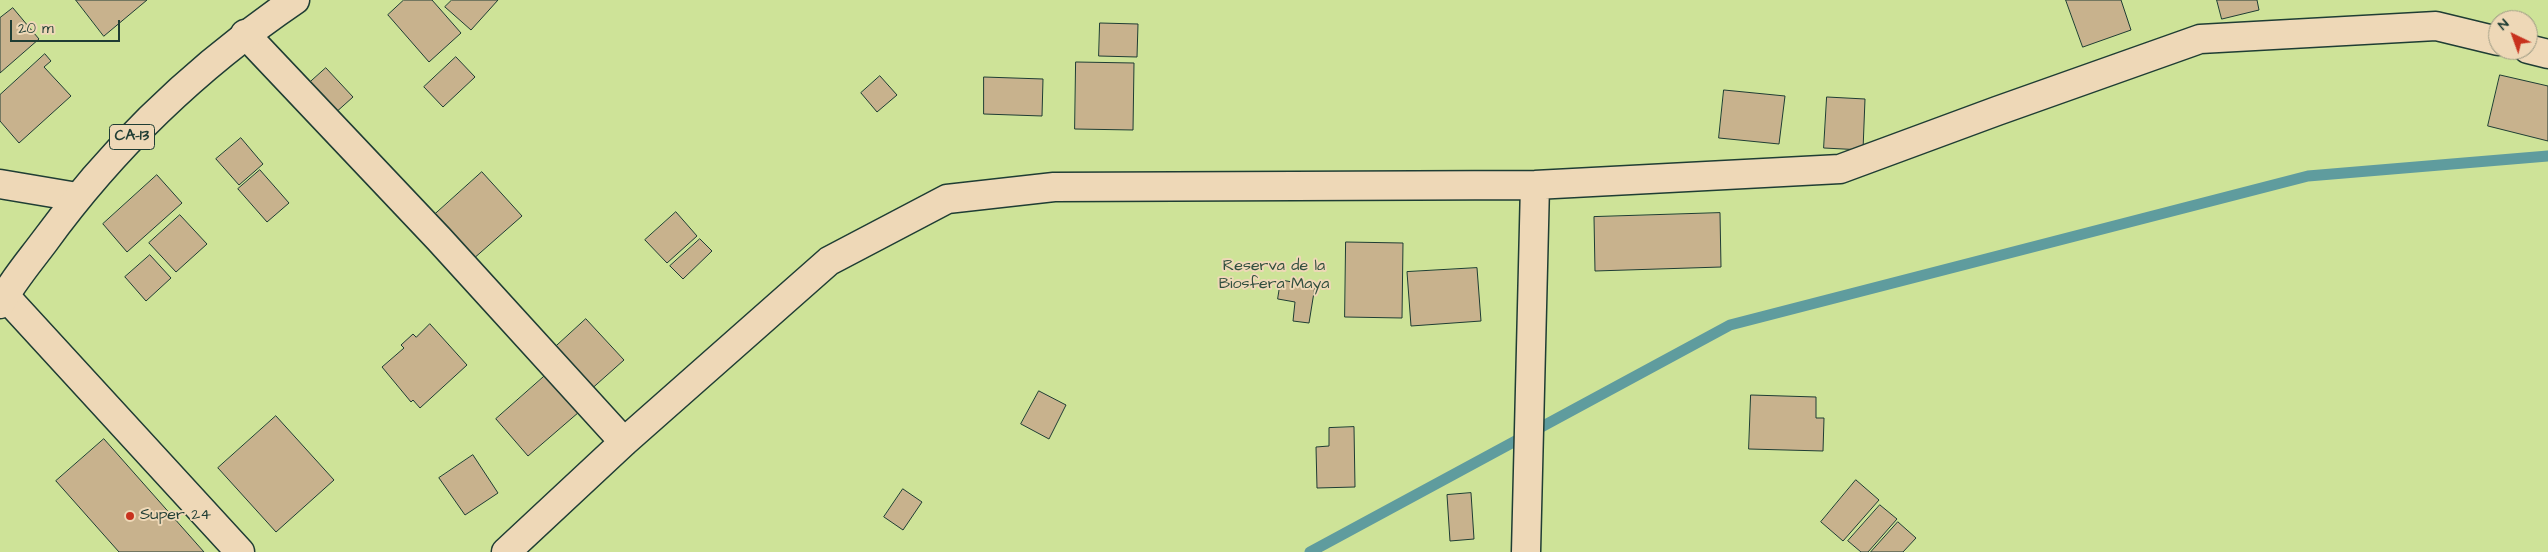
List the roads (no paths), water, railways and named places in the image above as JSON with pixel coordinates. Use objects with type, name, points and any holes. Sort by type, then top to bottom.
[{"type":"main road","name":"CA-13","points":[[2,300],[77,197],[123,147],[195,75],[245,34],[295,0]]},
{"type":"main road","points":[[506,552],[624,442],[829,262],[946,199],[1054,187],[1535,185],[1840,170],[1997,111],[2200,39],[2436,26],[2488,39]]},
{"type":"main road","points":[[245,34],[440,238],[624,442]]},
{"type":"main road","points":[[0,184],[77,197]]},
{"type":"main road","points":[[1526,552],[1535,185]]},
{"type":"main road","points":[[2,300],[240,552]]},
{"type":"waterway","points":[[1310,552],[1730,325],[2308,176],[2548,156]]},
{"type":"place","name":"Super 24","points":[[130,516]]},
{"type":"park label","name":"Reserva de la Biosfera Maya","points":[[1274,276]]}]
